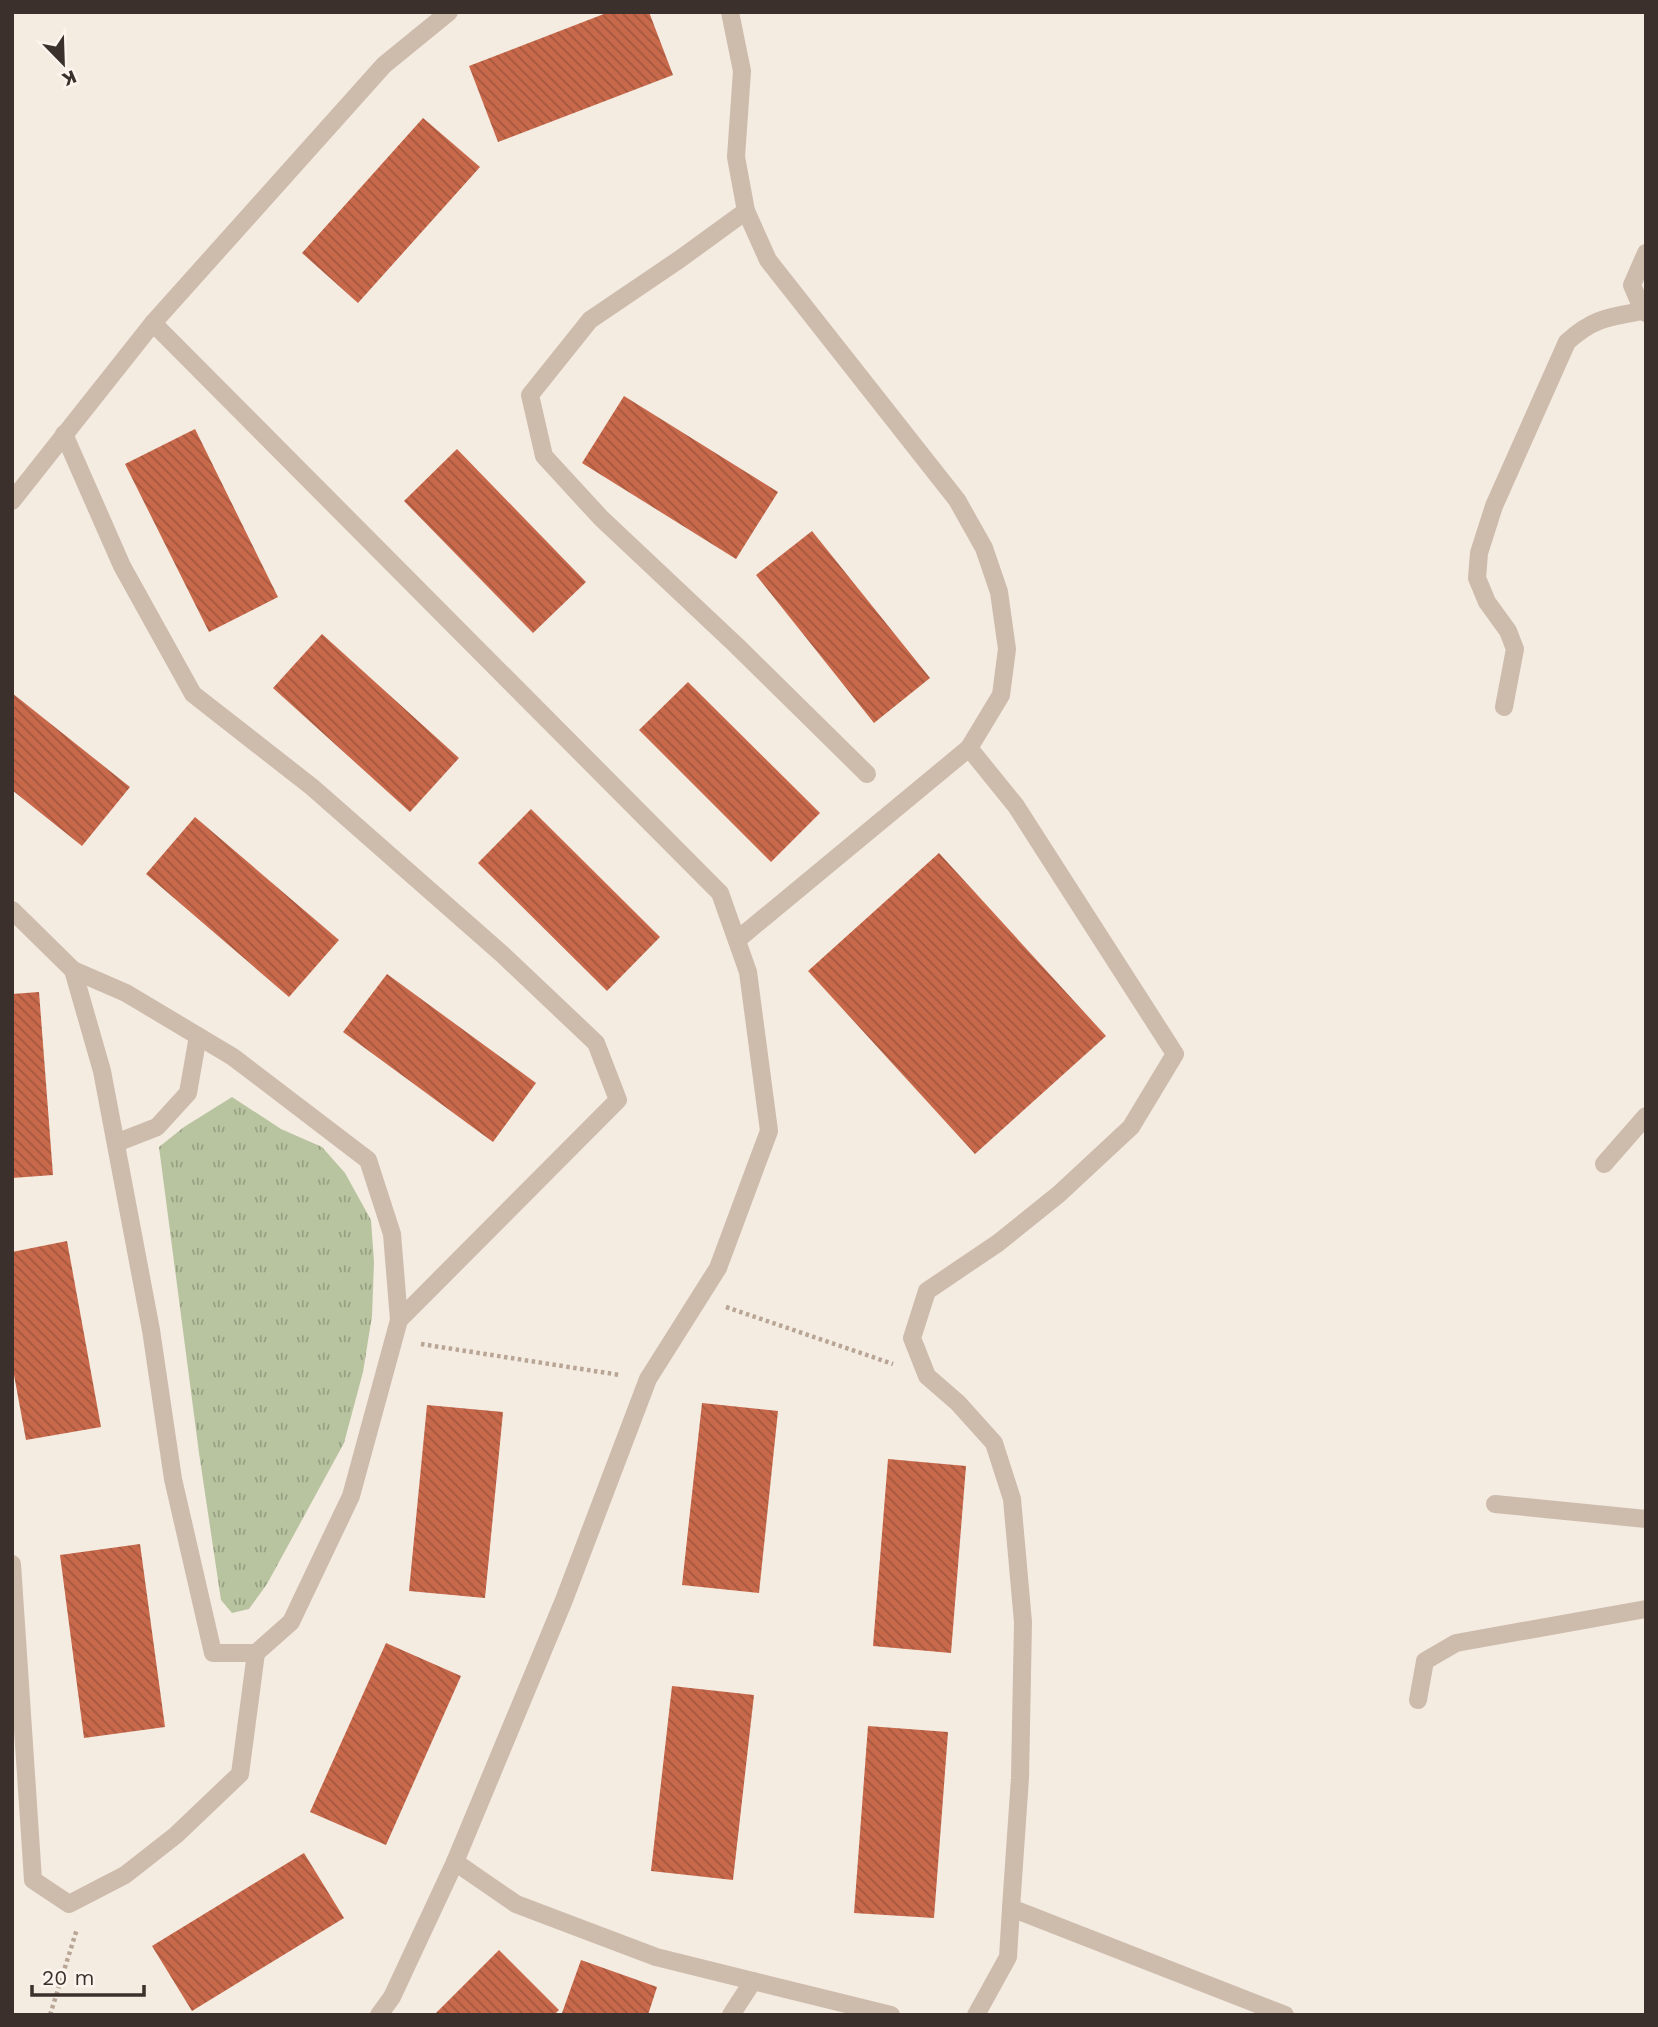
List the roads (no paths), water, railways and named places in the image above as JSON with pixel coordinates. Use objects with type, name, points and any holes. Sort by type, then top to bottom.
[{"type":"street","points":[[12,501],[153,323],[384,65],[449,12]]},
{"type":"street","points":[[730,12],[742,71],[736,157],[746,211],[768,260],[957,500],[984,548],[999,592],[1007,649],[1002,695],[969,748],[737,940]]},
{"type":"street","points":[[746,211],[590,320],[530,395],[544,456],[601,518],[867,774]]},
{"type":"street","points":[[1504,706],[1515,649],[1508,631],[1487,602],[1478,578],[1479,553],[1494,506],[1567,342],[1584,327],[1605,318],[1644,312],[1632,285],[1646,253]]},
{"type":"street","points":[[153,323],[720,893],[748,972],[769,1131],[718,1268],[648,1379],[564,1600],[455,1861],[392,1997],[379,2015]]},
{"type":"street","points":[[64,434],[122,566],[193,694],[312,787],[502,954],[596,1043],[618,1100],[399,1320]]},
{"type":"street","points":[[969,748],[1016,806],[1175,1054],[1131,1127],[1059,1194],[999,1242],[927,1291],[912,1338],[927,1376],[958,1402],[994,1443],[1012,1499],[1023,1622],[1020,1777],[1008,1957],[976,2015]]},
{"type":"street","points":[[12,910],[73,970],[126,993],[233,1057],[368,1160],[392,1234],[399,1320],[351,1496],[291,1622],[256,1653],[240,1774],[176,1836],[125,1875],[69,1904],[33,1880],[12,1564]]},
{"type":"street","points":[[73,970],[102,1071],[150,1330],[173,1479],[213,1653],[256,1653]]},
{"type":"street","points":[[116,1143],[157,1127],[188,1093],[198,1036]]},
{"type":"street","points":[[1604,1164],[1646,1116]]},
{"type":"street","points":[[1495,1504],[1646,1520]]},
{"type":"street","points":[[1418,1700],[1425,1661],[1456,1643],[1646,1609]]},
{"type":"street","points":[[455,1861],[516,1904],[656,1957],[891,2015]]},
{"type":"street","points":[[1011,1908],[1285,2015]]},
{"type":"street","points":[[731,2015],[753,1981]]}]
